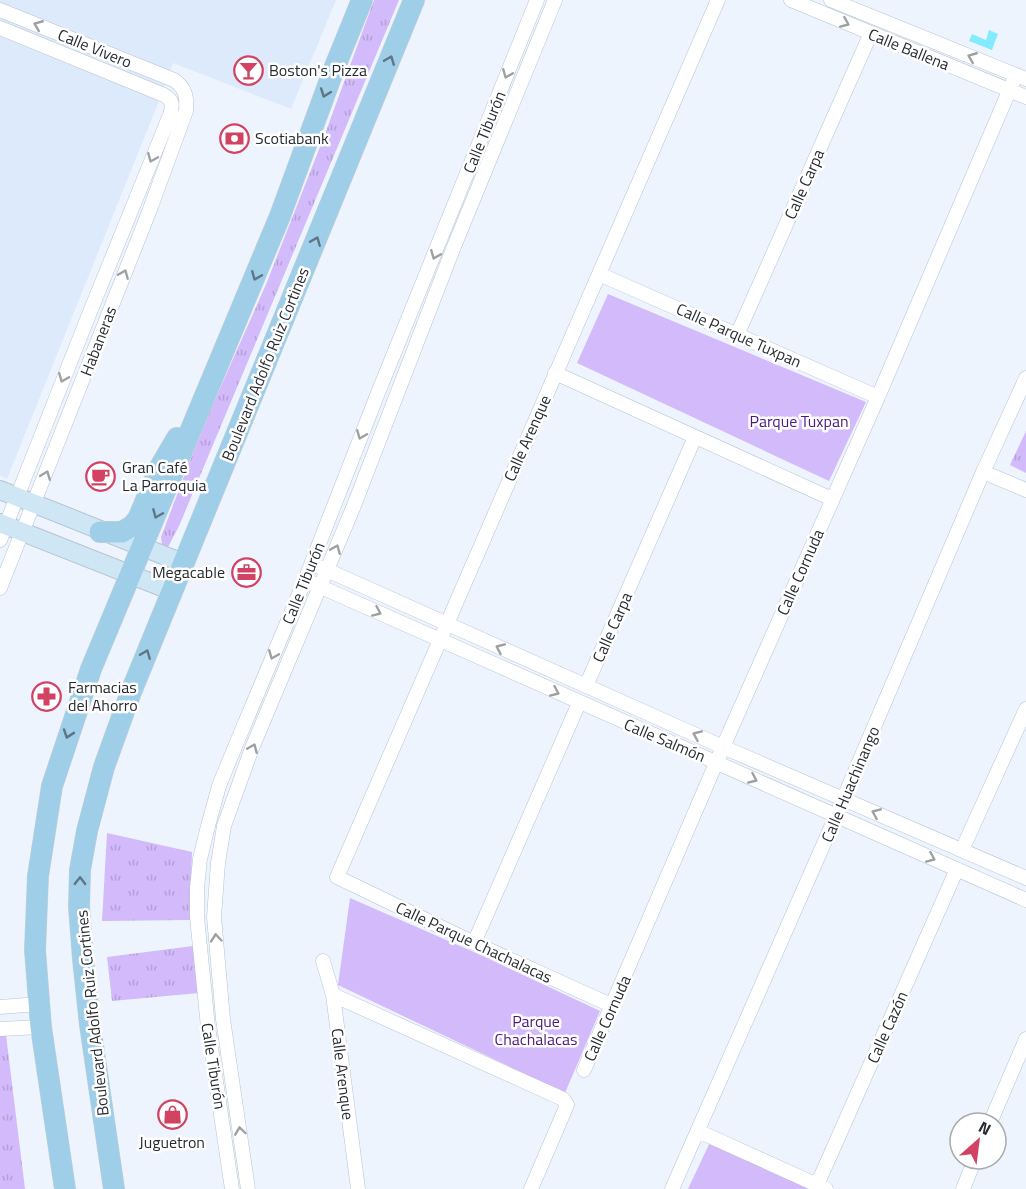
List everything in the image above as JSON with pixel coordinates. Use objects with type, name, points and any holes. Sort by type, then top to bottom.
[{"type":"main road","points":[[65,1189],[41,1027],[35,950],[35,913],[43,835],[52,786],[91,669],[280,216],[362,0]]},
{"type":"main road","name":"Boulevard Adolfo Ruiz Cortines","points":[[114,1189],[90,1025],[79,907],[80,870],[87,831],[104,767],[131,692],[414,0]]},
{"type":"main road","points":[[100,532],[122,532],[138,519],[160,467],[214,376]]},
{"type":"street","name":"Calle Tiburón","points":[[232,1189],[206,1005],[197,917],[200,859],[219,786],[537,0]]},
{"type":"street","name":"Calle Tiburón","points":[[248,1189],[223,1019],[214,917],[218,863],[224,826],[353,508],[453,249],[555,0]]},
{"type":"street","name":"Calle Arenque","points":[[337,877],[718,0]]},
{"type":"street","name":"Calle Ballena","points":[[791,0],[1026,97]]},
{"type":"street","name":"Calle Ballena","points":[[831,0],[1021,77]]},
{"type":"street","name":"Calle Vivero","points":[[0,10],[174,80],[185,92]]},
{"type":"street","name":"Calle Vivero","points":[[0,28],[164,94],[170,98],[172,104]]},
{"type":"street","name":"Calle Carpa","points":[[737,335],[871,33]]},
{"type":"street","points":[[55,51],[61,34]]},
{"type":"street","points":[[519,44],[534,50]]},
{"type":"street","name":"Calle Cornuda","points":[[584,1070],[1010,90],[1021,77]]},
{"type":"street","name":"Habaneras","points":[[7,530],[35,504],[186,111],[185,92]]},
{"type":"street","name":"Habaneras","points":[[0,588],[9,494],[73,353],[170,115],[172,104]]},
{"type":"street","name":"Calle Parque Tuxpan","points":[[599,274],[878,397]]},
{"type":"street","points":[[73,353],[90,361]]},
{"type":"street","points":[[555,373],[832,499]]},
{"type":"street","name":"Calle Huachinango","points":[[672,1189],[836,816],[983,471],[1026,378]]},
{"type":"street","name":"Calle Carpa","points":[[586,686],[695,436]]},
{"type":"street","points":[[983,471],[1026,490]]},
{"type":"street","points":[[9,494],[183,564]]},
{"type":"street","points":[[7,530],[172,591]]},
{"type":"street","name":"Calle Salmón","points":[[311,563],[723,747],[1026,878]]},
{"type":"street","name":"Calle Salmón","points":[[304,580],[1026,900]]},
{"type":"street","points":[[474,943],[579,703]]},
{"type":"street","points":[[962,850],[1026,709]]},
{"type":"street","name":"Calle Cazón","points":[[821,1187],[957,869]]},
{"type":"street","name":"Calle Parque Chachalacas","points":[[337,877],[613,1006]]},
{"type":"street","name":"Calle Arenque","points":[[323,961],[333,995],[358,1189]]},
{"type":"street","points":[[333,995],[567,1102],[566,1110],[531,1189]]},
{"type":"street","points":[[0,1007],[39,1004]]},
{"type":"street","points":[[0,1029],[41,1027]]},
{"type":"street","points":[[995,1111],[1026,1039]]},
{"type":"street","points":[[698,1131],[821,1187]]},
{"type":"street","points":[[963,1189],[970,1171]]},
{"type":"shaded area","points":[[0,0],[336,0],[291,109],[173,63],[7,479],[0,476]]},
{"type":"green space","points":[[374,0],[399,0],[179,526],[168,547],[162,545],[161,537],[202,429],[267,282]]},
{"type":"green space","name":"Parque Tuxpan","points":[[608,294],[866,402],[829,481],[577,363]]},
{"type":"green space","points":[[1026,431],[1026,473],[1010,465]]},
{"type":"green space","points":[[107,833],[192,852],[190,920],[102,921]]},
{"type":"green space","name":"Parque Chachalacas","points":[[350,898],[483,956],[600,1011],[565,1093],[338,985]]},
{"type":"green space","points":[[193,946],[199,993],[112,1001],[107,957]]},
{"type":"green space","points":[[0,1035],[6,1035],[25,1189],[0,1189]]},
{"type":"green space","points":[[712,1138],[815,1189],[688,1189]]},
{"type":"water","points":[[989,30],[998,34],[992,50],[969,41],[972,34],[986,40]]},
{"type":"place","name":"Boston's Pizza","points":[[248,70]]},
{"type":"place","name":"Scotiabank","points":[[234,138]]},
{"type":"place","name":"Gran Café La Parroquia","points":[[101,476]]},
{"type":"place","name":"Megacable","points":[[246,572]]},
{"type":"place","name":"Farmacias del Ahorro","points":[[47,696]]},
{"type":"place","name":"Juguetron","points":[[172,1114]]}]
